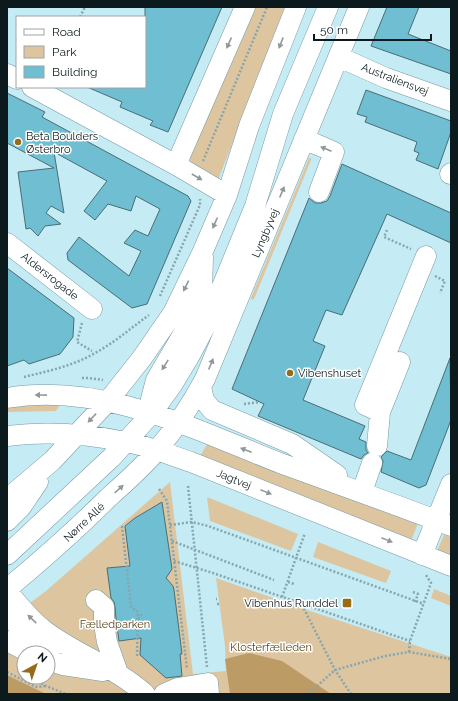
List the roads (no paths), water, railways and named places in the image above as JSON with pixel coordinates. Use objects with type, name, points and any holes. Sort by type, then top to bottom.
[{"type":"street","points":[[176,165],[245,7]]},
{"type":"street","points":[[7,499],[52,461],[108,401],[142,358],[173,313],[203,251],[227,195],[249,126],[296,7]]},
{"type":"street","name":"Lyngbyvej","points":[[126,442],[152,413],[182,370],[208,321],[254,206],[283,114],[328,7]]},
{"type":"street","name":"Lyngbyvej","points":[[157,451],[179,423],[201,387],[304,139],[347,61],[359,7]]},
{"type":"street","name":"Australiensvej","points":[[347,61],[386,78],[451,101]]},
{"type":"street","points":[[7,74],[16,78]]},
{"type":"street","points":[[34,88],[126,137],[227,195]]},
{"type":"street","points":[[304,139],[334,152],[319,192]]},
{"type":"street","name":"Aldersrogade","points":[[7,243],[92,309]]},
{"type":"street","points":[[157,451],[151,399],[156,380],[193,317],[200,301],[202,293],[203,251]]},
{"type":"street","points":[[380,412],[365,406],[426,256]]},
{"type":"street","points":[[362,492],[374,455],[380,412],[400,362]]},
{"type":"street","points":[[201,387],[204,400],[212,410],[292,444],[362,492]]},
{"type":"street","points":[[7,398],[29,394],[74,396],[108,401],[152,413],[275,461],[444,523]]},
{"type":"street","name":"Jagtvej","points":[[7,436],[27,434],[76,435],[126,442],[157,451],[191,462],[451,566]]},
{"type":"street","points":[[7,554],[112,458],[126,442]]},
{"type":"street","name":"Nørre Allé","points":[[7,590],[70,536],[157,451]]},
{"type":"street","points":[[7,521],[21,507],[52,461]]},
{"type":"street","points":[[422,554],[444,523],[451,484]]},
{"type":"street","points":[[7,590],[25,612],[45,631],[87,657],[118,673],[145,694]]},
{"type":"street","points":[[96,600],[104,607],[104,624],[107,642],[118,673]]},
{"type":"street","points":[[7,616],[36,641],[55,649],[87,657]]},
{"type":"street","points":[[7,641],[16,646]]},
{"type":"street","points":[[56,663],[118,673]]},
{"type":"street","points":[[164,694],[178,688],[189,686],[209,689]]},
{"type":"place","name":"Beta Boulders Østerbro","points":[[18,142]]},
{"type":"place","name":"Vibenshuset","points":[[290,373]]},
{"type":"place","name":"Vibenhus Runddel","points":[[347,603]]},
{"type":"park label","name":"Fælledparken","points":[[115,624]]},
{"type":"park label","name":"Klosterfælleden","points":[[271,647]]}]
